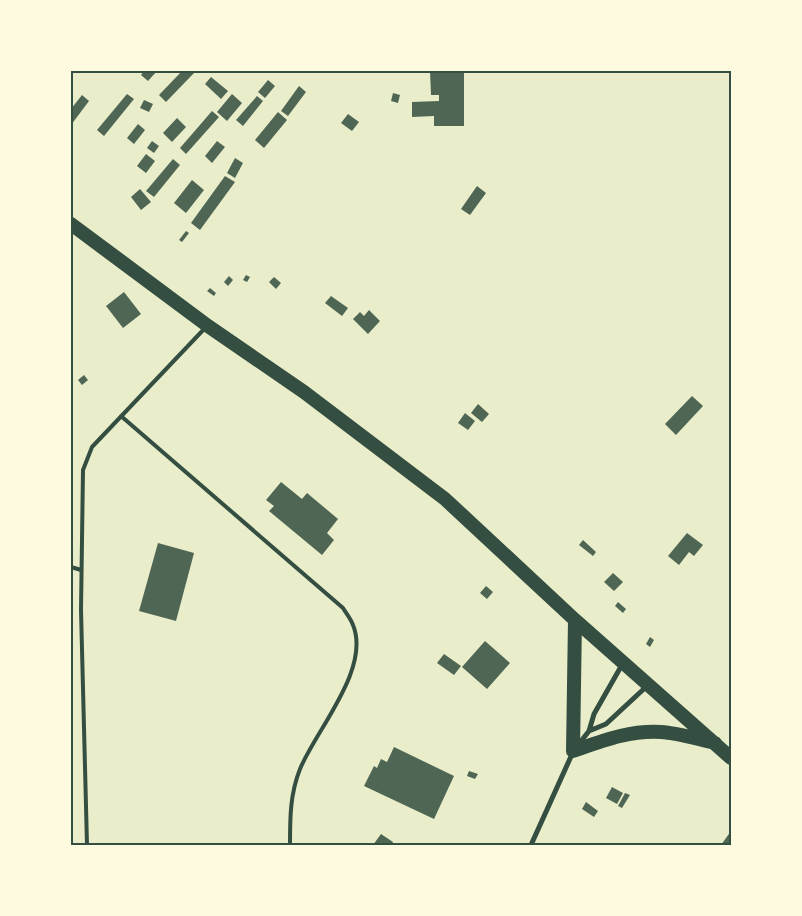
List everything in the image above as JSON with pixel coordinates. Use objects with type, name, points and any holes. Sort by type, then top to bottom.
[{"type":"highway","points":[[71,224],[208,326],[304,392],[445,499],[575,620],[731,758]]},
{"type":"highway","points":[[575,620],[573,751],[609,738],[636,733],[662,732],[715,743]]},
{"type":"street","points":[[532,845],[573,751],[589,731],[594,714],[623,663]]},
{"type":"street","points":[[589,731],[606,724],[649,684]]},
{"type":"lane","points":[[87,845],[81,570],[83,470],[92,447],[208,326]]},
{"type":"lane","points":[[121,416],[343,608],[353,625],[356,642],[349,678],[300,769],[290,802],[290,845]]},
{"type":"lane","points":[[71,567],[81,570]]},
{"type":"building","points":[[144,71],[157,71],[148,81],[141,75]]},
{"type":"building","points":[[182,71],[194,73],[166,102],[159,95]]},
{"type":"building","points":[[430,71],[464,71],[464,126],[434,126],[434,116],[412,117],[412,102],[439,101],[439,95],[431,95]]},
{"type":"building","points":[[211,77],[228,91],[221,99],[205,84]]},
{"type":"building","points":[[268,80],[275,86],[265,98],[258,92]]},
{"type":"building","points":[[299,86],[306,92],[288,116],[281,111]]},
{"type":"building","points":[[393,93],[400,95],[398,103],[391,101]]},
{"type":"building","points":[[127,94],[134,99],[104,136],[97,130]]},
{"type":"building","points":[[232,94],[242,103],[227,121],[217,112]]},
{"type":"building","points":[[82,95],[89,101],[71,125],[71,109]]},
{"type":"building","points":[[257,96],[263,101],[243,126],[236,120]]},
{"type":"building","points":[[144,100],[153,104],[149,112],[140,108]]},
{"type":"building","points":[[212,111],[219,117],[186,154],[180,148]]},
{"type":"building","points":[[278,112],[287,120],[264,148],[255,140]]},
{"type":"building","points":[[348,114],[359,122],[352,131],[341,123]]},
{"type":"building","points":[[177,118],[186,127],[172,142],[163,133]]},
{"type":"building","points":[[138,124],[145,130],[134,144],[127,138]]},
{"type":"building","points":[[152,141],[159,146],[154,153],[147,148]]},
{"type":"building","points":[[217,141],[225,147],[212,163],[205,156]]},
{"type":"building","points":[[146,154],[155,161],[146,173],[137,166]]},
{"type":"building","points":[[235,158],[243,163],[235,178],[227,173]]},
{"type":"building","points":[[173,159],[180,165],[154,197],[146,191]]},
{"type":"building","points":[[225,176],[235,182],[200,230],[191,223]]},
{"type":"building","points":[[192,180],[204,190],[186,213],[174,203]]},
{"type":"building","points":[[477,186],[486,193],[470,215],[461,209]]},
{"type":"building","points":[[140,189],[151,202],[141,210],[131,197]]},
{"type":"building","points":[[186,231],[189,233],[182,242],[179,240]]},
{"type":"building","points":[[246,275],[250,277],[247,282],[243,280]]},
{"type":"building","points":[[229,276],[233,280],[228,286],[224,282]]},
{"type":"building","points":[[274,277],[281,283],[276,289],[269,282]]},
{"type":"building","points":[[210,288],[216,293],[214,296],[207,291]]},
{"type":"building","points":[[124,292],[141,314],[123,328],[106,306]]},
{"type":"building","points":[[331,296],[348,308],[342,316],[325,303]]},
{"type":"building","points":[[369,310],[380,321],[368,334],[353,319],[360,312],[364,316]]},
{"type":"building","points":[[84,375],[88,380],[82,385],[78,380]]},
{"type":"building","points":[[692,396],[703,406],[676,435],[665,424]]},
{"type":"building","points":[[478,404],[489,414],[482,422],[471,413]]},
{"type":"building","points":[[465,413],[475,421],[468,430],[458,423]]},
{"type":"building","points":[[281,482],[302,499],[307,493],[338,519],[327,533],[334,540],[322,555],[269,511],[274,506],[266,500]]},
{"type":"building","points":[[687,533],[703,545],[694,556],[689,552],[679,565],[668,556]]},
{"type":"building","points":[[583,540],[596,552],[593,556],[579,545]]},
{"type":"building","points":[[158,543],[194,553],[176,621],[139,611]]},
{"type":"building","points":[[613,573],[623,582],[614,591],[604,582]]},
{"type":"building","points":[[486,586],[493,592],[487,599],[480,593]]},
{"type":"building","points":[[618,602],[626,609],[623,613],[615,606]]},
{"type":"building","points":[[650,637],[654,640],[650,647],[646,644]]},
{"type":"building","points":[[485,641],[510,663],[487,689],[462,667]]},
{"type":"building","points":[[444,654],[461,666],[454,675],[437,663]]},
{"type":"building","points":[[394,747],[454,776],[434,819],[364,786],[374,766],[377,768],[381,759],[387,762]]},
{"type":"building","points":[[469,771],[478,774],[475,779],[467,776]]},
{"type":"building","points":[[612,787],[623,793],[617,804],[606,798]]},
{"type":"building","points":[[625,793],[630,795],[622,808],[618,806]]},
{"type":"building","points":[[586,802],[598,811],[594,817],[582,809]]},
{"type":"building","points":[[731,831],[731,845],[721,845]]},
{"type":"building","points":[[381,834],[393,842],[392,845],[373,845]]}]
